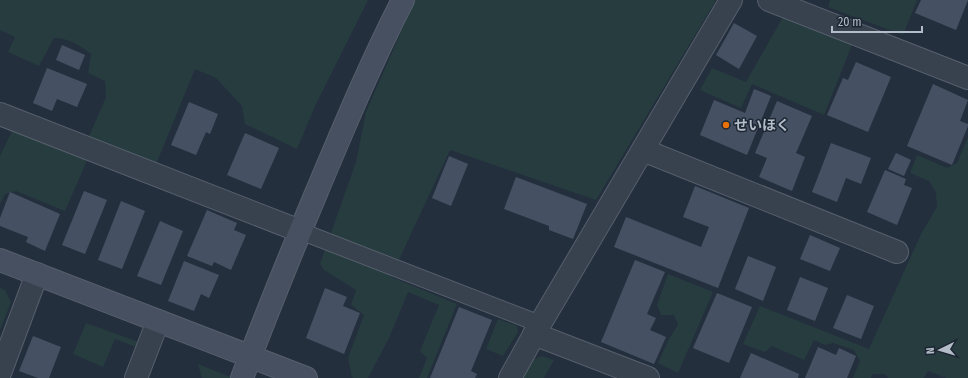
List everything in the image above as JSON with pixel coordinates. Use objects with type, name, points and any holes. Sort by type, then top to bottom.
[{"type":"street","points":[[242,378],[300,231],[343,128],[385,35],[403,0]]},
{"type":"street","points":[[510,378],[537,329],[731,0]]},
{"type":"street","points":[[769,0],[968,78]]},
{"type":"street","points":[[0,114],[300,231]]},
{"type":"street","points":[[643,150],[897,252]]},
{"type":"street","points":[[0,260],[306,378]]},
{"type":"street","points":[[0,373],[38,274]]},
{"type":"street","points":[[136,378],[158,321]]},
{"type":"street","points":[[537,329],[648,378]]},
{"type":"lane","points":[[300,231],[537,329]]},
{"type":"green space","points":[[0,0],[368,0],[316,104],[297,149],[245,124],[242,106],[216,78],[195,69],[155,167],[87,141],[106,97],[105,81],[88,73],[91,54],[74,43],[59,38],[54,38],[39,66],[8,52],[15,37],[0,30]]},
{"type":"green space","points":[[415,0],[716,0],[596,200],[450,150],[391,277],[457,304],[427,378],[419,378],[427,358],[420,351],[439,305],[408,292],[389,338],[368,378],[353,378],[348,358],[364,315],[351,305],[356,290],[324,270],[320,264],[356,162],[366,112]]},
{"type":"green space","points":[[830,0],[917,0],[903,35],[828,7]]},
{"type":"green space","points":[[783,17],[852,45],[824,115],[752,84],[741,108],[700,90],[712,68],[746,82]]},
{"type":"green space","points":[[13,129],[88,158],[65,211],[16,191],[5,194],[0,204],[0,156]]},
{"type":"green space","points":[[968,137],[968,378],[946,378],[928,371],[924,378],[888,378],[885,374],[873,374],[871,378],[853,378],[860,361],[854,350],[833,343],[825,345],[814,340],[804,360],[772,346],[765,352],[743,344],[760,306],[869,349],[921,234],[937,207],[936,192],[929,181],[910,173],[917,155],[947,168],[957,163]]},
{"type":"green space","points":[[668,274],[713,292],[678,373],[658,363],[669,339],[678,325],[674,315],[661,315],[657,305]]},
{"type":"green space","points":[[0,288],[5,290],[11,302],[0,330]]},
{"type":"green space","points":[[498,319],[517,326],[518,332],[503,356],[486,349]]},
{"type":"green space","points":[[86,323],[139,342],[136,347],[115,339],[103,367],[73,354]]},
{"type":"green space","points":[[542,356],[554,360],[544,378],[521,378],[530,361]]},
{"type":"green space","points":[[198,364],[233,378],[202,378]]},
{"type":"building","points":[[921,0],[968,0],[956,30],[915,13]]},
{"type":"building","points":[[734,23],[757,36],[739,69],[716,55]]},
{"type":"building","points":[[62,45],[85,55],[79,70],[56,60]]},
{"type":"building","points":[[856,62],[891,77],[868,132],[827,115],[843,78],[848,80]]},
{"type":"building","points":[[47,68],[87,84],[77,107],[57,99],[52,111],[33,103]]},
{"type":"building","points":[[933,84],[968,100],[960,121],[968,124],[968,126],[952,165],[907,146]]},
{"type":"building","points":[[754,89],[771,96],[747,155],[700,135],[714,100],[745,113]]},
{"type":"building","points":[[777,101],[812,116],[796,153],[805,157],[792,191],[759,177],[767,158],[755,153]]},
{"type":"building","points":[[189,102],[218,114],[210,134],[206,132],[196,155],[171,145]]},
{"type":"building","points":[[245,133],[279,148],[261,189],[227,175]]},
{"type":"building","points":[[831,143],[871,158],[861,184],[846,178],[837,202],[812,192]]},
{"type":"building","points":[[896,153],[911,160],[904,176],[888,169]]},
{"type":"building","points":[[449,156],[468,164],[451,206],[432,198]]},
{"type":"building","points":[[885,170],[906,179],[904,185],[912,188],[897,225],[867,212]]},
{"type":"building","points":[[516,177],[587,204],[573,239],[549,230],[549,226],[504,209]]},
{"type":"building","points":[[695,186],[749,208],[718,288],[614,247],[626,217],[701,247],[709,227],[683,217]]},
{"type":"building","points":[[84,191],[107,200],[85,254],[62,245]]},
{"type":"building","points":[[10,192],[60,214],[45,251],[26,242],[28,237],[0,226],[0,218]]},
{"type":"building","points":[[121,201],[145,211],[122,269],[98,260]]},
{"type":"building","points":[[207,210],[237,223],[234,230],[246,235],[231,270],[214,262],[212,266],[187,256]]},
{"type":"building","points":[[160,221],[183,231],[161,285],[137,276]]},
{"type":"building","points":[[810,235],[840,248],[830,271],[800,259]]},
{"type":"building","points":[[748,256],[776,267],[763,301],[735,289]]},
{"type":"building","points":[[635,260],[665,272],[647,314],[656,318],[650,330],[666,337],[654,364],[601,342]]},
{"type":"building","points":[[184,261],[219,275],[209,298],[201,294],[194,311],[168,301]]},
{"type":"building","points":[[800,277],[828,288],[815,321],[787,310]]},
{"type":"building","points":[[325,288],[347,297],[343,306],[360,313],[344,354],[306,338]]},
{"type":"building","points":[[717,293],[752,307],[729,363],[693,348]]},
{"type":"building","points":[[847,295],[874,306],[861,339],[833,328]]},
{"type":"building","points":[[459,307],[492,320],[471,371],[477,374],[475,378],[430,378]]},
{"type":"building","points":[[33,336],[61,347],[49,378],[38,378],[19,371]]},
{"type":"building","points":[[818,347],[836,355],[839,348],[856,356],[847,378],[805,378]]},
{"type":"building","points":[[751,353],[799,374],[798,378],[740,378]]},
{"type":"place","name":"せいほく","points":[[726,125]]}]
